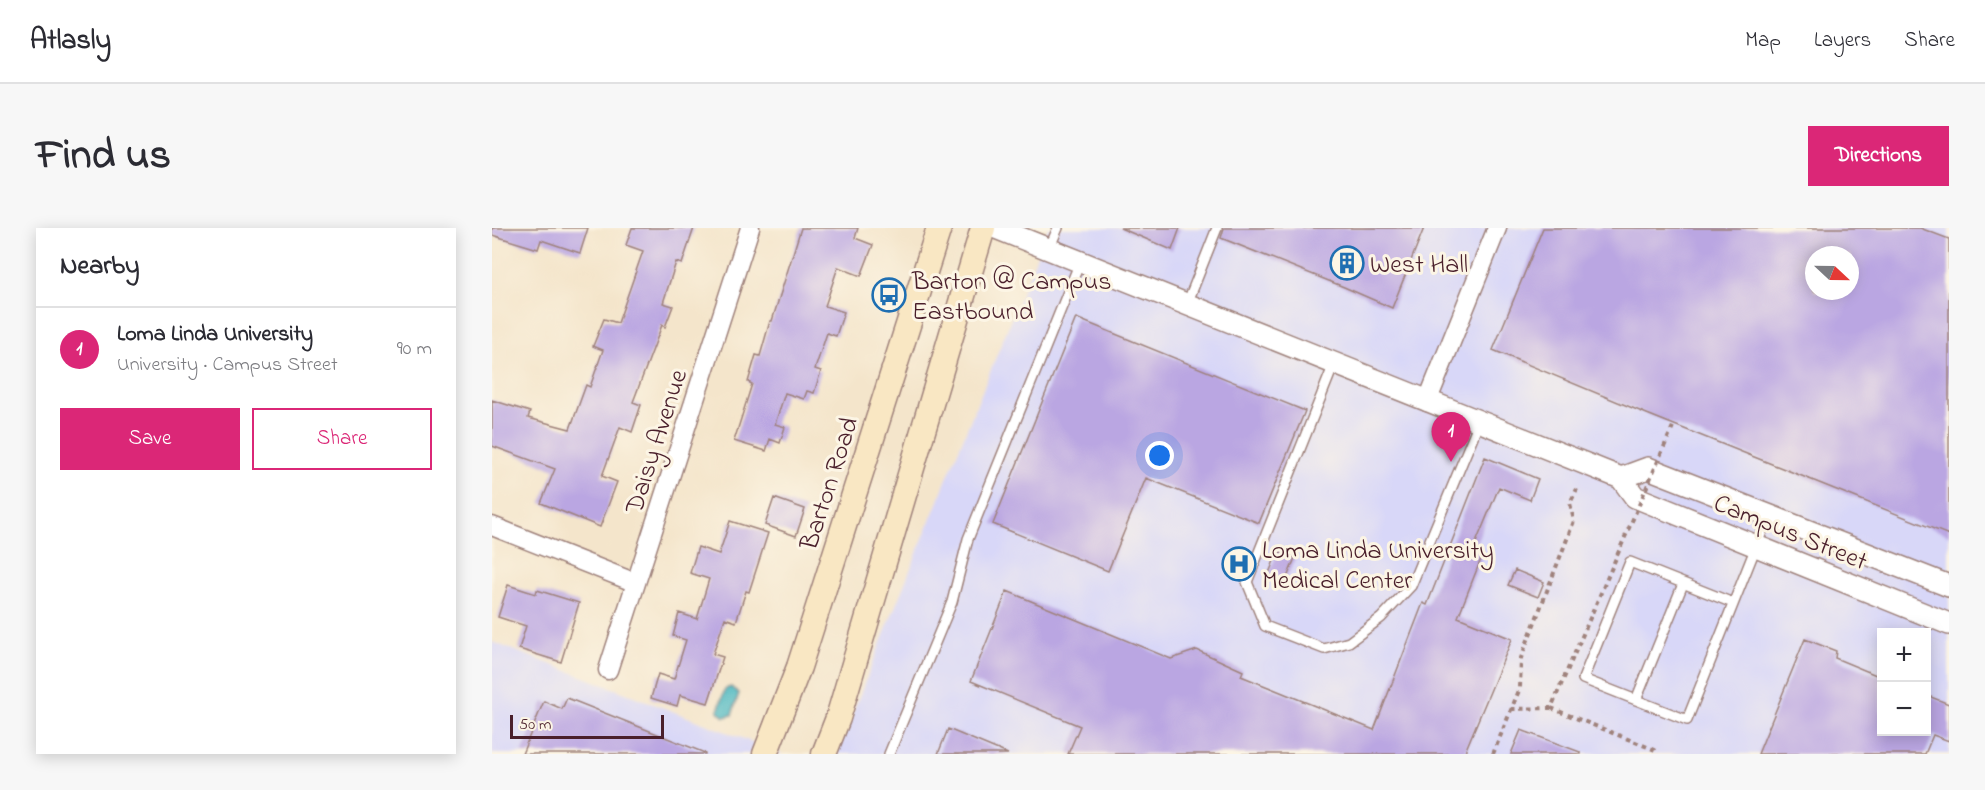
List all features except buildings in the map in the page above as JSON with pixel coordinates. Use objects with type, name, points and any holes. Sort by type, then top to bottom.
[{"type":"main road","name":"Barton Road","points":[[765,754],[799,667],[939,228]]},
{"type":"main road","points":[[824,754],[838,718],[983,228]]},
{"type":"street","name":"Daisy Avenue","points":[[608,670],[750,228]]},
{"type":"street","points":[[996,228],[1187,304]]},
{"type":"street","points":[[1427,402],[1497,228]]},
{"type":"street","name":"Campus Street","points":[[1187,304],[1621,478],[1635,496],[1949,624]]},
{"type":"street","name":"Campus Street","points":[[1621,478],[1648,468],[1949,586]]},
{"type":"street","points":[[492,526],[636,583]]},
{"type":"lane","points":[[1049,249],[1058,228]]},
{"type":"lane","points":[[1187,304],[1217,228]]},
{"type":"lane","points":[[889,754],[951,602],[968,538],[1080,262]]},
{"type":"lane","points":[[1334,364],[1248,582],[1265,626],[1324,649],[1348,642],[1381,618],[1411,586],[1479,422]]},
{"type":"lane","points":[[1733,603],[1630,562],[1583,679],[1687,720],[1769,514]]},
{"type":"lane","points":[[1636,700],[1683,584]]},
{"type":"path","points":[[1551,708],[1674,424]]},
{"type":"path","points":[[1493,754],[1520,688],[1521,658],[1574,521],[1570,503],[1577,489]]},
{"type":"path","points":[[1511,709],[1551,708],[1655,750],[1656,754]]},
{"type":"shaded area","points":[[1048,228],[1949,228],[1949,754],[836,754]]},
{"type":"shaded area","points":[[492,642],[584,677],[783,754],[492,754]]},
{"type":"water","points":[[731,687],[739,693],[732,715],[724,717],[718,711],[725,689]]},
{"type":"place","name":"West Hall","points":[[1347,263]]},
{"type":"place","name":"Barton @ Campus Eastbound","points":[[889,295]]},
{"type":"place","name":"Loma Linda University","points":[[1451,462]]},
{"type":"place","name":"Loma Linda University Medical Center","points":[[1239,564]]}]
